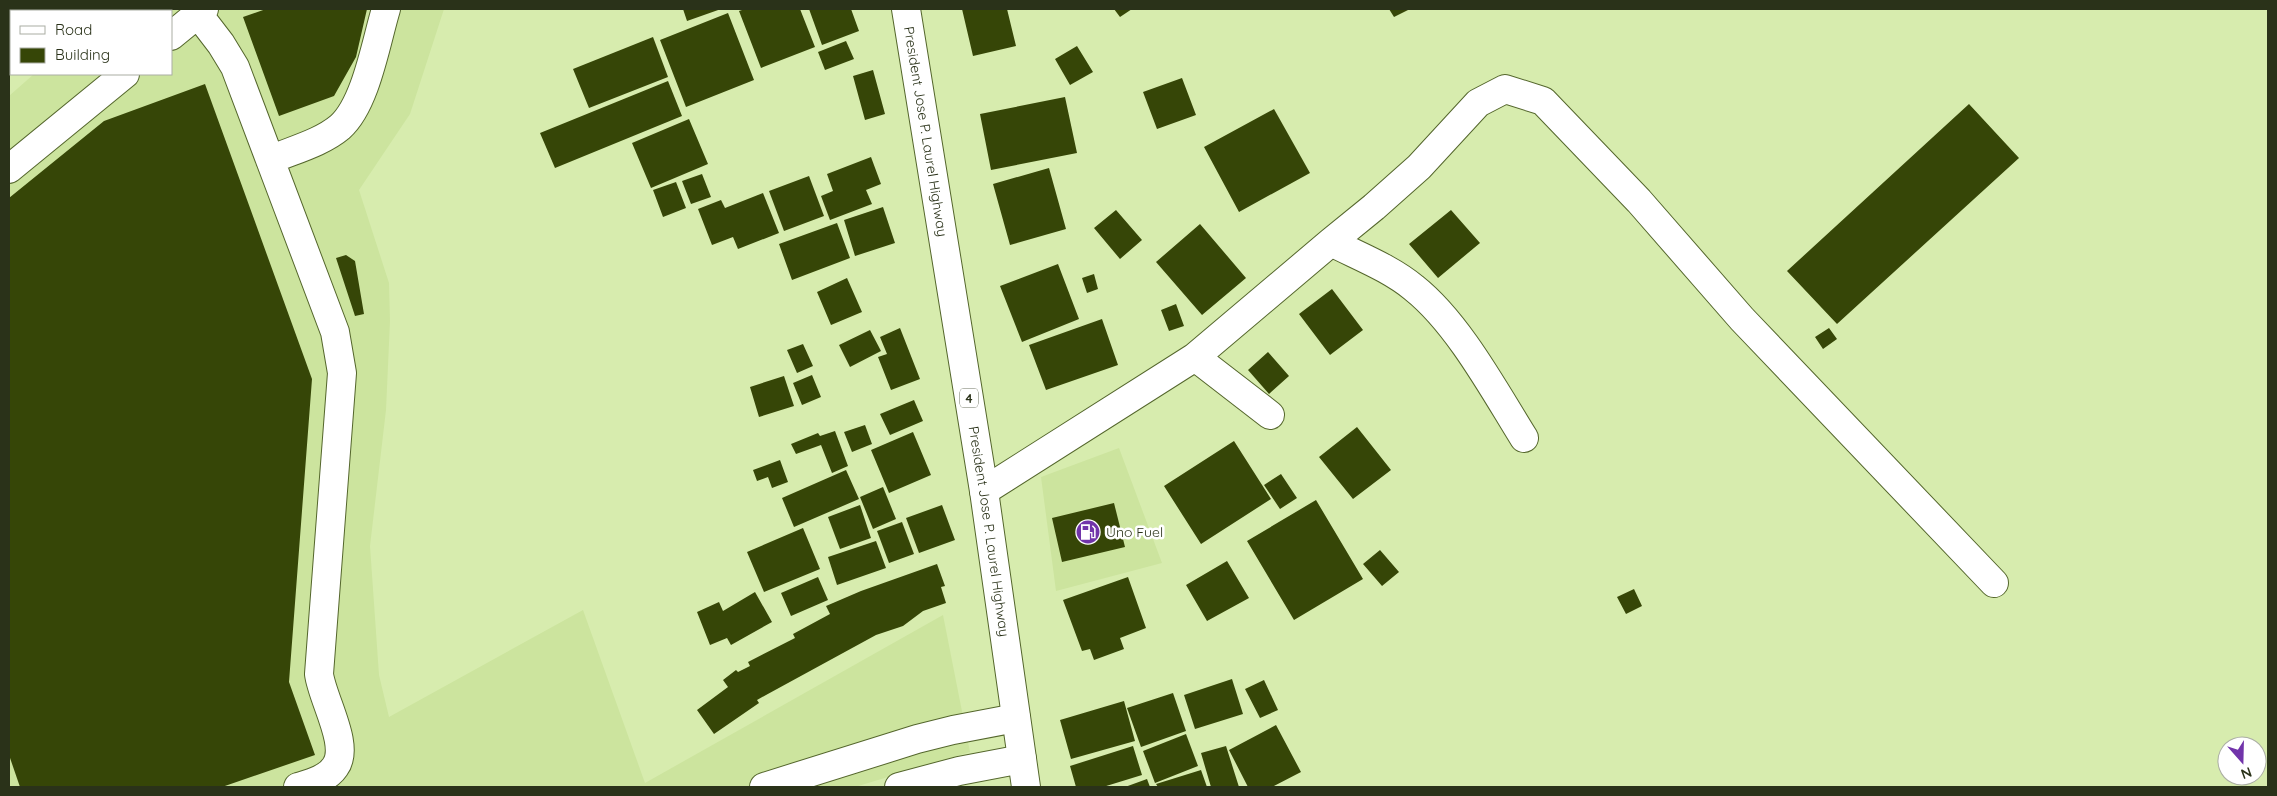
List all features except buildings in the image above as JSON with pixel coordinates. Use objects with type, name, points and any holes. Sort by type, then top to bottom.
[{"type":"main road","points":[[270,160],[322,139],[340,127],[350,115],[360,100],[386,9]]},
{"type":"main road","name":"President Jose P. Laurel Highway","points":[[906,9],[984,491],[1026,787]]},
{"type":"main road","points":[[172,35],[201,11],[235,67],[335,332],[342,373],[319,674],[323,695],[338,736],[340,758],[336,767],[328,774],[298,787]]},
{"type":"main road","points":[[9,169],[124,75]]},
{"type":"main road","points":[[984,491],[1195,357],[1419,167],[1478,104],[1505,89],[1543,101],[1639,201],[1742,318],[1994,582]]},
{"type":"main road","points":[[1331,242],[1414,287],[1441,314],[1484,372],[1524,438]]},
{"type":"main road","points":[[1195,357],[1270,416]]},
{"type":"main road","points":[[764,787],[917,739],[1016,718]]},
{"type":"main road","points":[[899,787],[959,771],[1022,759]]},
{"type":"shaded area","points":[[444,9],[410,114],[359,190],[389,283],[390,321],[386,410],[370,546],[379,675],[389,717],[583,610],[645,783],[943,615],[970,752],[855,787],[9,787],[9,96],[33,75],[172,75],[172,10],[108,10]]},
{"type":"shaded area","points":[[1119,448],[1162,563],[1056,591],[1041,477]]},
{"type":"place","name":"Uno Fuel","points":[[1088,532]]}]
